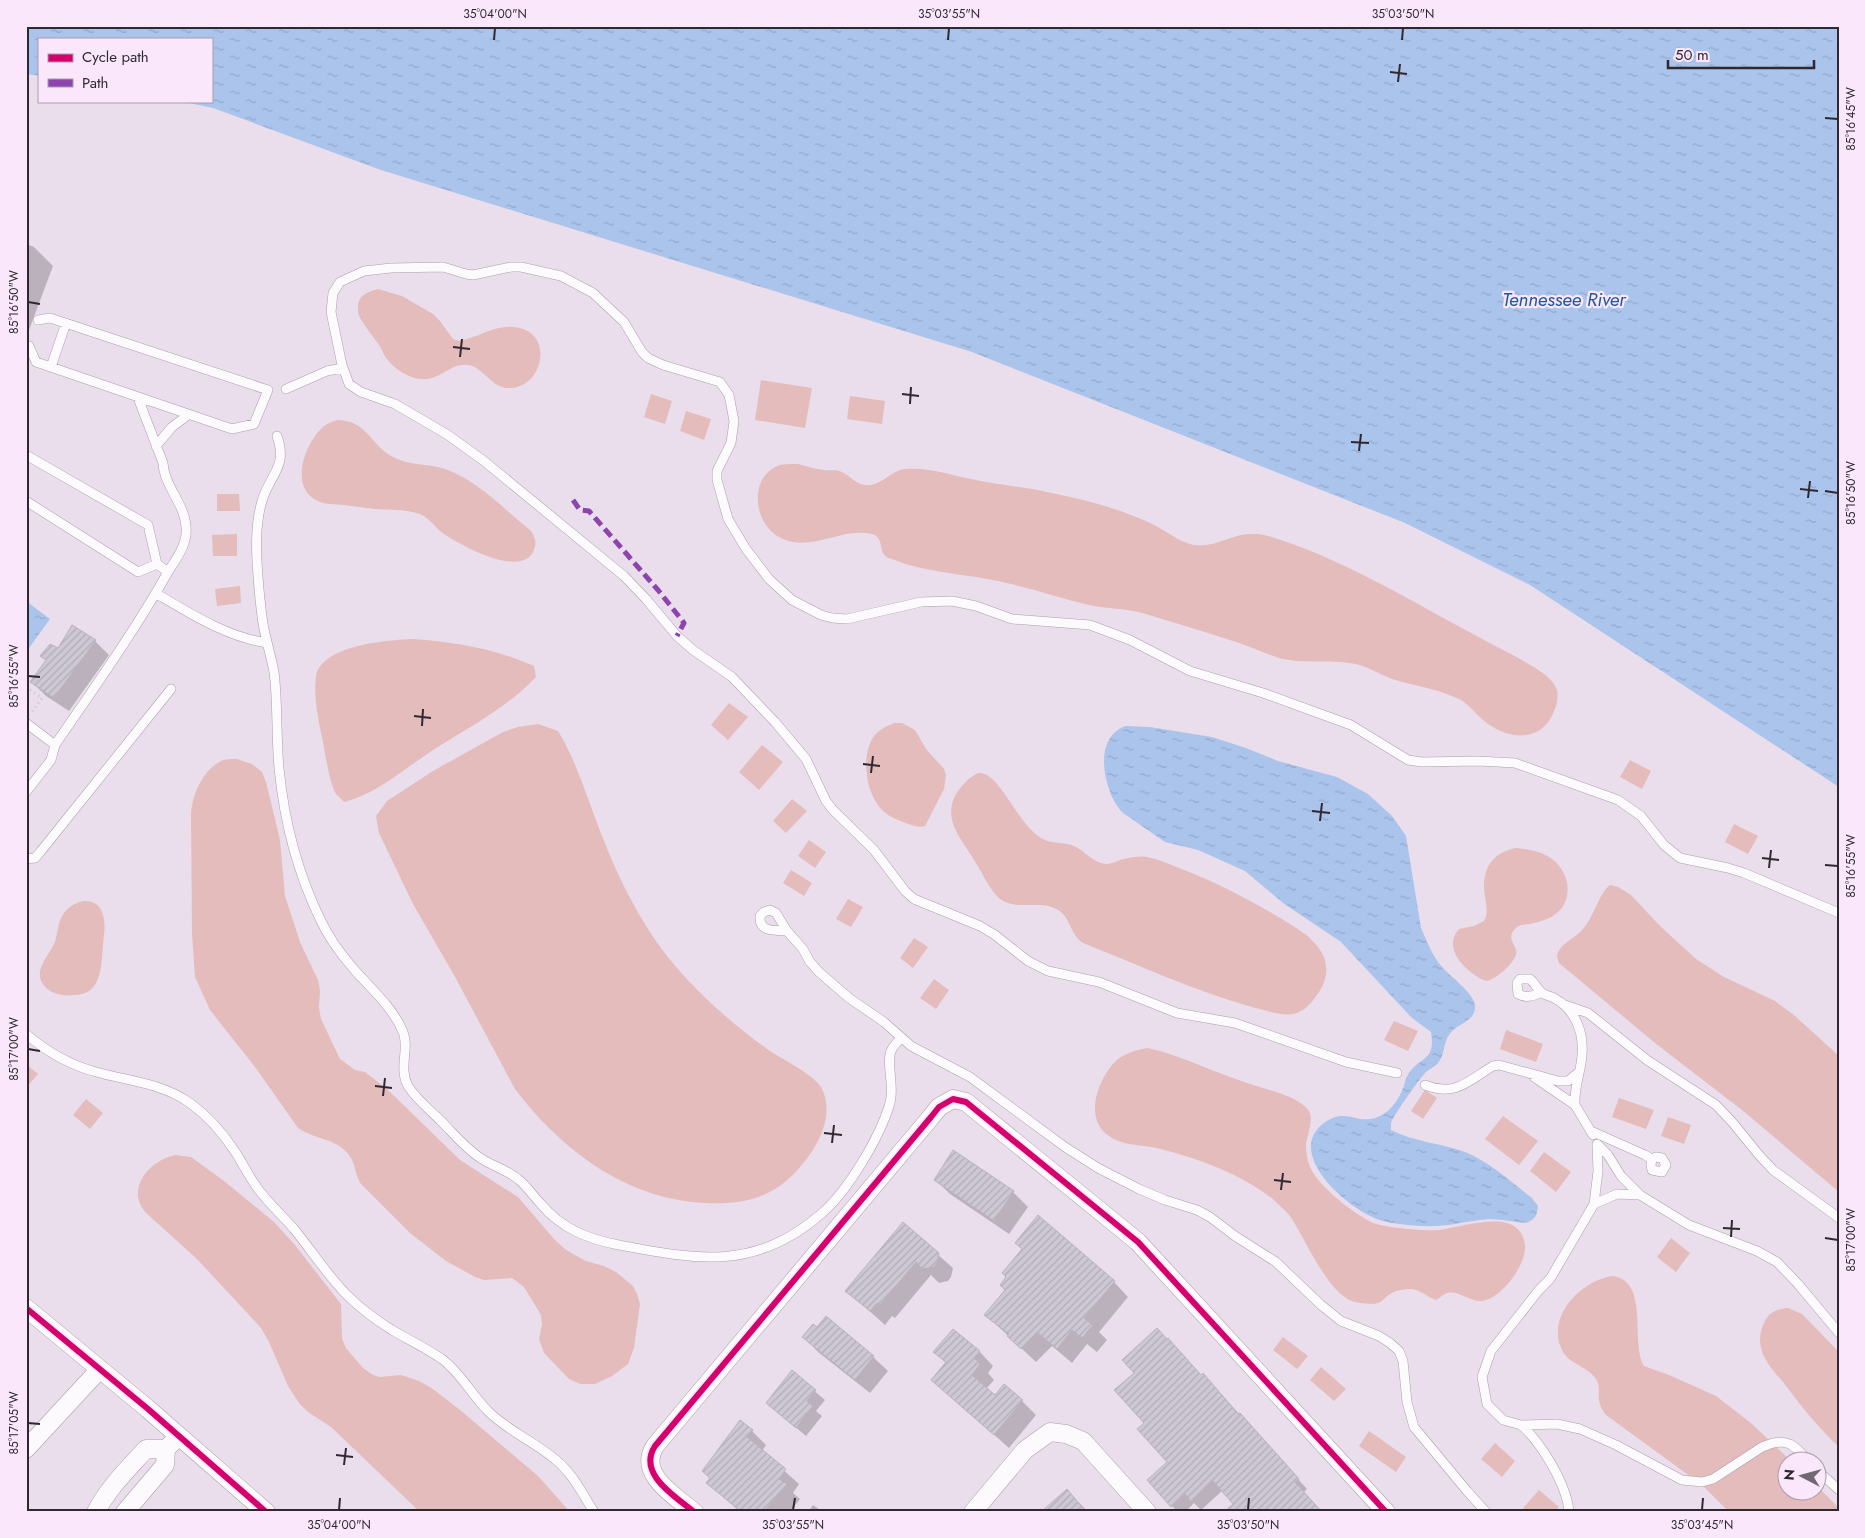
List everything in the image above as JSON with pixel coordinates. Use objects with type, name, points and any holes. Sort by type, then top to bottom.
[{"type":"street","points":[[694,1512],[654,1477],[649,1460],[654,1446],[931,1116],[939,1107],[953,1099],[966,1102],[1138,1242],[1386,1512]]},
{"type":"street","points":[[26,1308],[179,1436],[266,1512]]},
{"type":"street","points":[[26,1449],[100,1369]]},
{"type":"street","points":[[973,1512],[1025,1450],[1050,1432],[1066,1434],[1082,1441],[1147,1512]]},
{"type":"street","points":[[125,1512],[165,1465],[166,1449],[179,1436]]},
{"type":"street","points":[[96,1512],[100,1502],[146,1449],[166,1449]]},
{"type":"lane","points":[[1397,1073],[1346,1062],[1235,1023],[1171,1011],[1099,982],[1048,971],[1028,961],[995,934],[914,899],[905,891],[874,850],[833,810],[826,801],[806,759],[775,722],[732,677],[693,650],[677,636],[624,576],[484,461],[408,411],[382,398],[355,389],[349,384],[343,368],[330,312],[336,287],[346,278],[377,269],[443,266],[473,275],[501,268],[521,267],[561,276],[582,286],[604,302],[624,322],[642,352],[648,358],[663,365],[720,382],[729,395],[734,421],[731,443],[717,471],[717,480],[728,519],[746,549],[769,579],[779,590],[806,609],[832,618],[847,619],[921,602],[952,601],[976,606],[1012,619],[1090,625],[1124,637],[1190,671],[1263,693],[1351,725],[1408,760],[1422,762],[1478,761],[1515,763],[1618,800],[1641,816],[1664,844],[1680,858],[1744,873],[1839,913]]},
{"type":"lane","points":[[29,346],[36,362],[232,429],[254,424],[268,390],[50,318],[38,320]]},
{"type":"lane","points":[[51,367],[66,323]]},
{"type":"lane","points":[[286,389],[327,371],[343,368]]},
{"type":"lane","points":[[26,792],[50,760],[55,745],[157,594],[178,557],[185,540],[186,527],[184,516],[163,472],[162,463],[138,398]]},
{"type":"lane","points":[[156,446],[188,414]]},
{"type":"lane","points":[[277,436],[282,449],[280,461],[262,502],[257,535],[258,583],[274,675],[280,773],[286,819],[305,881],[322,922],[340,952],[386,1005],[403,1030],[406,1042],[403,1061],[404,1070],[410,1088],[429,1110],[474,1154],[515,1176],[552,1216],[579,1234],[604,1242],[663,1252],[719,1258],[745,1255],[789,1237],[808,1225],[832,1204],[849,1181],[867,1151],[891,1100],[892,1084],[888,1061],[891,1050],[901,1038]]},
{"type":"lane","points":[[26,455],[148,525],[158,564],[168,572]]},
{"type":"lane","points":[[26,501],[138,572],[158,564]]},
{"type":"lane","points":[[157,594],[215,626],[240,637],[267,643]]},
{"type":"lane","points":[[26,859],[35,858],[41,851],[170,689]]},
{"type":"lane","points":[[28,719],[55,745]]},
{"type":"lane","points":[[787,931],[803,949],[810,962],[819,972],[849,998],[884,1022],[901,1038],[924,1054],[970,1076],[1083,1159],[1139,1189],[1197,1210],[1223,1226],[1235,1236],[1276,1262],[1321,1305],[1341,1321],[1379,1336],[1390,1343],[1399,1351],[1403,1361],[1407,1402],[1414,1426],[1466,1491],[1486,1512]]},
{"type":"lane","points":[[1541,992],[1565,1005],[1588,1013],[1646,1060],[1716,1105],[1734,1123],[1773,1170],[1839,1218]]},
{"type":"lane","points":[[1565,1005],[1575,1017],[1580,1034],[1582,1054],[1575,1084],[1575,1105]]},
{"type":"lane","points":[[26,1034],[46,1050],[72,1063],[96,1072],[164,1089],[181,1097],[208,1119],[235,1152],[258,1189],[293,1228],[346,1294],[378,1320],[452,1367],[482,1404],[500,1421],[520,1437],[545,1451],[564,1467],[572,1476],[594,1512]]},
{"type":"lane","points":[[1425,1085],[1447,1090],[1459,1088],[1493,1066],[1498,1065],[1564,1082],[1574,1078],[1578,1073]]},
{"type":"lane","points":[[1527,1073],[1575,1105],[1597,1144],[1608,1156],[1621,1176],[1640,1195],[1689,1225],[1757,1251],[1777,1262],[1839,1333]]},
{"type":"lane","points":[[1591,1131],[1637,1150],[1652,1159]]},
{"type":"lane","points":[[1569,1512],[1565,1494],[1532,1435],[1521,1426],[1503,1420],[1487,1404],[1482,1377],[1491,1351],[1550,1279],[1594,1204],[1598,1170],[1597,1144]]},
{"type":"lane","points":[[1594,1204],[1617,1194],[1640,1195]]},
{"type":"lane","points":[[1521,1426],[1542,1424],[1568,1425],[1616,1444],[1671,1475],[1692,1482],[1713,1479],[1762,1447],[1773,1443],[1782,1442],[1790,1444],[1799,1450]]},
{"type":"lane","points":[[1532,1435],[1542,1424]]},
{"type":"lane","points":[[1828,1480],[1839,1490]]},
{"type":"path","points":[[26,687],[42,698],[28,719]]},
{"type":"shaded area","points":[[378,289],[402,296],[433,314],[453,339],[459,341],[500,328],[514,327],[527,331],[535,338],[540,348],[537,369],[531,378],[522,385],[511,388],[499,386],[479,370],[468,365],[458,366],[426,379],[406,375],[386,358],[359,316],[358,305],[361,298]]},
{"type":"shaded area","points":[[761,380],[812,388],[805,428],[755,420]]},
{"type":"shaded area","points":[[651,394],[672,401],[665,424],[644,417]]},
{"type":"shaded area","points":[[850,396],[885,401],[882,424],[847,419]]},
{"type":"shaded area","points":[[686,411],[711,419],[704,440],[680,431]]},
{"type":"shaded area","points":[[338,420],[348,421],[363,429],[379,447],[399,460],[445,469],[472,482],[531,531],[535,542],[533,552],[526,559],[516,562],[503,561],[476,551],[452,539],[420,514],[403,510],[327,504],[309,495],[304,486],[302,476],[306,453],[317,433],[326,425]]},
{"type":"shaded area","points":[[798,464],[821,470],[839,471],[865,485],[881,481],[900,470],[914,469],[1047,492],[1113,508],[1155,525],[1185,542],[1200,546],[1246,534],[1268,536],[1296,545],[1379,583],[1542,673],[1556,688],[1557,702],[1553,715],[1539,731],[1520,735],[1509,734],[1488,724],[1468,705],[1453,696],[1392,679],[1363,666],[1339,662],[1299,661],[1279,658],[1236,642],[1136,611],[1089,605],[1021,586],[905,564],[885,556],[878,537],[866,533],[855,533],[811,542],[790,541],[779,537],[763,521],[759,510],[759,488],[763,478],[770,470],[780,465]]},
{"type":"shaded area","points":[[217,494],[239,494],[240,511],[217,511]]},
{"type":"shaded area","points":[[237,534],[237,556],[213,556],[212,535]]},
{"type":"shaded area","points":[[240,586],[241,603],[217,606],[215,589]]},
{"type":"shaded area","points":[[413,639],[460,644],[505,655],[534,666],[536,677],[512,699],[389,781],[367,793],[344,802],[336,794],[332,784],[318,718],[315,684],[320,666],[329,658],[357,646]]},
{"type":"shaded area","points":[[729,703],[748,717],[728,740],[711,725]]},
{"type":"shaded area","points":[[894,723],[902,723],[915,730],[926,749],[944,769],[946,775],[944,789],[925,826],[911,825],[883,811],[870,789],[866,760],[871,742],[879,731]]},
{"type":"shaded area","points":[[538,724],[558,731],[577,769],[619,876],[639,914],[665,954],[706,998],[736,1025],[767,1049],[796,1066],[821,1087],[827,1108],[826,1119],[819,1140],[807,1159],[789,1179],[764,1195],[737,1202],[723,1203],[692,1202],[665,1197],[615,1178],[571,1148],[532,1110],[515,1089],[454,975],[413,904],[379,833],[376,816],[387,801],[433,771],[503,732],[518,727]]},
{"type":"shaded area","points":[[762,745],[783,762],[759,790],[739,772]]},
{"type":"shaded area","points":[[227,759],[237,759],[252,764],[262,772],[266,782],[280,840],[285,896],[300,942],[318,980],[321,1019],[340,1059],[355,1070],[365,1072],[387,1089],[460,1160],[518,1197],[554,1239],[566,1250],[586,1261],[604,1266],[616,1272],[633,1286],[640,1304],[634,1348],[628,1364],[612,1376],[595,1384],[580,1384],[569,1379],[544,1353],[539,1339],[542,1324],[541,1315],[524,1287],[512,1278],[484,1280],[475,1277],[446,1261],[410,1233],[361,1184],[353,1161],[346,1151],[333,1143],[298,1128],[255,1067],[210,1010],[195,977],[192,934],[191,813],[196,791],[214,765]]},
{"type":"shaded area","points":[[1630,760],[1651,771],[1642,789],[1620,777]]},
{"type":"shaded area","points":[[978,773],[986,775],[994,781],[1026,825],[1045,840],[1074,846],[1093,859],[1106,864],[1138,857],[1159,860],[1223,887],[1293,926],[1312,941],[1324,958],[1326,967],[1322,988],[1308,1006],[1293,1014],[1278,1013],[1230,1001],[1083,943],[1076,936],[1061,912],[1054,908],[1014,904],[999,898],[989,886],[960,839],[951,813],[956,794],[971,777]]},
{"type":"shaded area","points":[[792,799],[807,811],[786,833],[773,821]]},
{"type":"shaded area","points":[[1734,824],[1758,836],[1748,854],[1725,842]]},
{"type":"shaded area","points":[[809,840],[826,852],[815,868],[798,856]]},
{"type":"shaded area","points":[[1516,848],[1542,853],[1558,864],[1566,877],[1567,896],[1563,906],[1556,914],[1541,921],[1520,925],[1515,929],[1511,939],[1516,951],[1515,958],[1504,971],[1486,981],[1471,972],[1459,960],[1453,944],[1454,937],[1459,929],[1474,926],[1484,921],[1487,909],[1484,891],[1486,872],[1497,856]]},
{"type":"shaded area","points":[[791,870],[812,883],[804,896],[783,883]]},
{"type":"shaded area","points":[[1610,885],[1618,887],[1631,895],[1659,925],[1696,959],[1724,977],[1775,1001],[1795,1016],[1839,1056],[1839,1192],[1742,1110],[1655,1043],[1559,963],[1558,952],[1580,933],[1587,924]]},
{"type":"shaded area","points":[[848,899],[863,907],[851,927],[836,919]]},
{"type":"shaded area","points":[[83,901],[97,904],[104,917],[102,962],[98,978],[95,985],[83,994],[57,994],[50,991],[43,984],[40,977],[41,968],[55,942],[62,916],[70,907]]},
{"type":"shaded area","points":[[914,938],[928,947],[913,968],[900,958]]},
{"type":"shaded area","points":[[934,979],[949,990],[936,1009],[920,998]]},
{"type":"shaded area","points":[[1394,1021],[1418,1031],[1408,1051],[1384,1040]]},
{"type":"shaded area","points":[[1506,1030],[1543,1044],[1536,1062],[1500,1049]]},
{"type":"shaded area","points":[[1147,1048],[1279,1093],[1294,1099],[1304,1106],[1309,1111],[1311,1119],[1306,1145],[1307,1156],[1314,1175],[1328,1191],[1371,1222],[1394,1227],[1424,1230],[1439,1230],[1489,1222],[1502,1222],[1513,1226],[1521,1233],[1525,1245],[1525,1253],[1517,1271],[1497,1294],[1481,1301],[1453,1293],[1445,1294],[1436,1300],[1412,1289],[1395,1292],[1375,1304],[1355,1302],[1343,1296],[1325,1276],[1290,1216],[1262,1191],[1206,1163],[1161,1149],[1124,1143],[1104,1132],[1099,1125],[1095,1109],[1101,1083],[1117,1060],[1131,1052]]},
{"type":"shaded area","points":[[26,1064],[38,1074],[26,1088]]},
{"type":"shaded area","points":[[1425,1090],[1437,1098],[1423,1119],[1411,1111]]},
{"type":"shaded area","points":[[1619,1098],[1654,1110],[1646,1129],[1612,1117]]},
{"type":"shaded area","points":[[86,1099],[103,1113],[90,1129],[73,1115]]},
{"type":"shaded area","points":[[1503,1116],[1538,1141],[1519,1165],[1485,1139]]},
{"type":"shaded area","points":[[1668,1117],[1691,1125],[1684,1144],[1661,1136]]},
{"type":"shaded area","points":[[1544,1152],[1571,1172],[1556,1192],[1530,1171]]},
{"type":"shaded area","points":[[176,1155],[191,1157],[224,1181],[274,1222],[295,1245],[341,1304],[342,1339],[346,1348],[363,1368],[373,1375],[380,1377],[401,1375],[419,1381],[433,1389],[538,1476],[570,1512],[420,1512],[331,1427],[308,1412],[299,1403],[288,1386],[261,1328],[197,1259],[145,1212],[141,1205],[138,1189],[144,1175],[155,1164]]},
{"type":"shaded area","points":[[1671,1238],[1690,1253],[1676,1272],[1657,1257]]},
{"type":"shaded area","points":[[1613,1276],[1624,1281],[1631,1289],[1637,1314],[1640,1355],[1644,1366],[1716,1396],[1752,1424],[1779,1450],[1778,1500],[1828,1500],[1828,1497],[1839,1508],[1839,1512],[1729,1512],[1702,1485],[1606,1415],[1600,1404],[1599,1387],[1596,1379],[1566,1356],[1558,1339],[1558,1326],[1562,1314],[1569,1303],[1578,1293],[1601,1279]]},
{"type":"shaded area","points":[[1788,1308],[1802,1314],[1839,1352],[1839,1447],[1824,1432],[1770,1366],[1762,1351],[1760,1337],[1766,1319],[1780,1309]]},
{"type":"shaded area","points":[[1283,1337],[1308,1356],[1297,1369],[1273,1350]]},
{"type":"shaded area","points":[[1321,1367],[1346,1389],[1334,1401],[1310,1380]]},
{"type":"shaded area","points":[[1369,1431],[1406,1457],[1396,1472],[1359,1446]]},
{"type":"shaded area","points":[[1495,1443],[1515,1461],[1502,1477],[1481,1459]]},
{"type":"shaded area","points":[[1539,1490],[1559,1507],[1554,1512],[1527,1512],[1523,1508]]},
{"type":"water","name":"Tennessee River","points":[[26,26],[1839,26],[1839,787],[1530,585],[1405,523],[972,352],[381,170],[213,108],[185,102],[212,102],[212,38],[38,38],[38,76],[26,74]]},
{"type":"water","points":[[26,601],[50,619],[29,648],[26,646]]},
{"type":"water","points":[[1126,726],[1150,727],[1212,737],[1278,761],[1337,777],[1368,794],[1392,816],[1406,836],[1421,928],[1438,962],[1470,994],[1475,1005],[1475,1011],[1469,1019],[1449,1035],[1438,1063],[1427,1071],[1401,1105],[1391,1123],[1391,1130],[1409,1137],[1465,1152],[1483,1161],[1532,1198],[1538,1206],[1532,1220],[1526,1223],[1489,1219],[1428,1226],[1392,1223],[1370,1216],[1355,1207],[1326,1181],[1316,1166],[1311,1150],[1313,1136],[1331,1118],[1344,1116],[1368,1119],[1380,1116],[1389,1110],[1399,1097],[1412,1069],[1429,1054],[1432,1042],[1431,1032],[1412,1018],[1341,942],[1283,903],[1245,871],[1198,850],[1165,842],[1123,813],[1111,793],[1106,780],[1104,766],[1108,742],[1115,732]]},
{"type":"building","points":[[72,625],[96,640],[54,698],[30,682],[46,660],[40,656],[50,644],[58,648]]},
{"type":"building","points":[[953,1150],[1014,1191],[994,1221],[934,1180]]},
{"type":"building","points":[[1038,1215],[1115,1281],[1084,1318],[1093,1325],[1082,1338],[1072,1330],[1057,1349],[1037,1332],[1021,1349],[1007,1336],[1009,1334],[984,1315],[1005,1290],[1000,1285],[1006,1277],[1002,1273],[1022,1249],[1015,1243]]},
{"type":"building","points":[[903,1222],[939,1253],[937,1263],[934,1267],[923,1269],[916,1262],[880,1305],[877,1303],[870,1311],[845,1291]]},
{"type":"building","points":[[826,1316],[874,1356],[855,1380],[802,1337],[813,1324],[817,1327]]},
{"type":"building","points":[[1157,1328],[1201,1375],[1203,1373],[1238,1414],[1240,1413],[1284,1462],[1299,1479],[1295,1482],[1322,1512],[1224,1512],[1233,1504],[1213,1481],[1191,1502],[1185,1494],[1171,1507],[1147,1480],[1167,1462],[1137,1429],[1144,1423],[1114,1390],[1134,1373],[1122,1360]]},
{"type":"building","points":[[953,1329],[980,1351],[974,1358],[980,1364],[972,1375],[995,1395],[1004,1384],[1023,1400],[994,1435],[931,1380],[946,1362],[933,1352]]},
{"type":"building","points":[[792,1370],[816,1390],[807,1401],[813,1406],[796,1428],[766,1403]]},
{"type":"building","points":[[740,1420],[753,1430],[747,1437],[786,1469],[779,1479],[787,1484],[764,1512],[742,1512],[706,1483],[710,1478],[702,1471]]},
{"type":"building","points":[[1067,1489],[1086,1512],[1041,1512]]},
{"type":"marked path","points":[[573,500],[580,510],[589,511],[681,619],[684,623],[677,636]]},
{"type":"cycle path","points":[[694,1512],[661,1484],[654,1475],[651,1466],[651,1456],[655,1446],[939,1107],[953,1099],[966,1102],[1138,1242],[1386,1512]]},
{"type":"cycle path","points":[[26,1308],[148,1409],[266,1512]]}]
